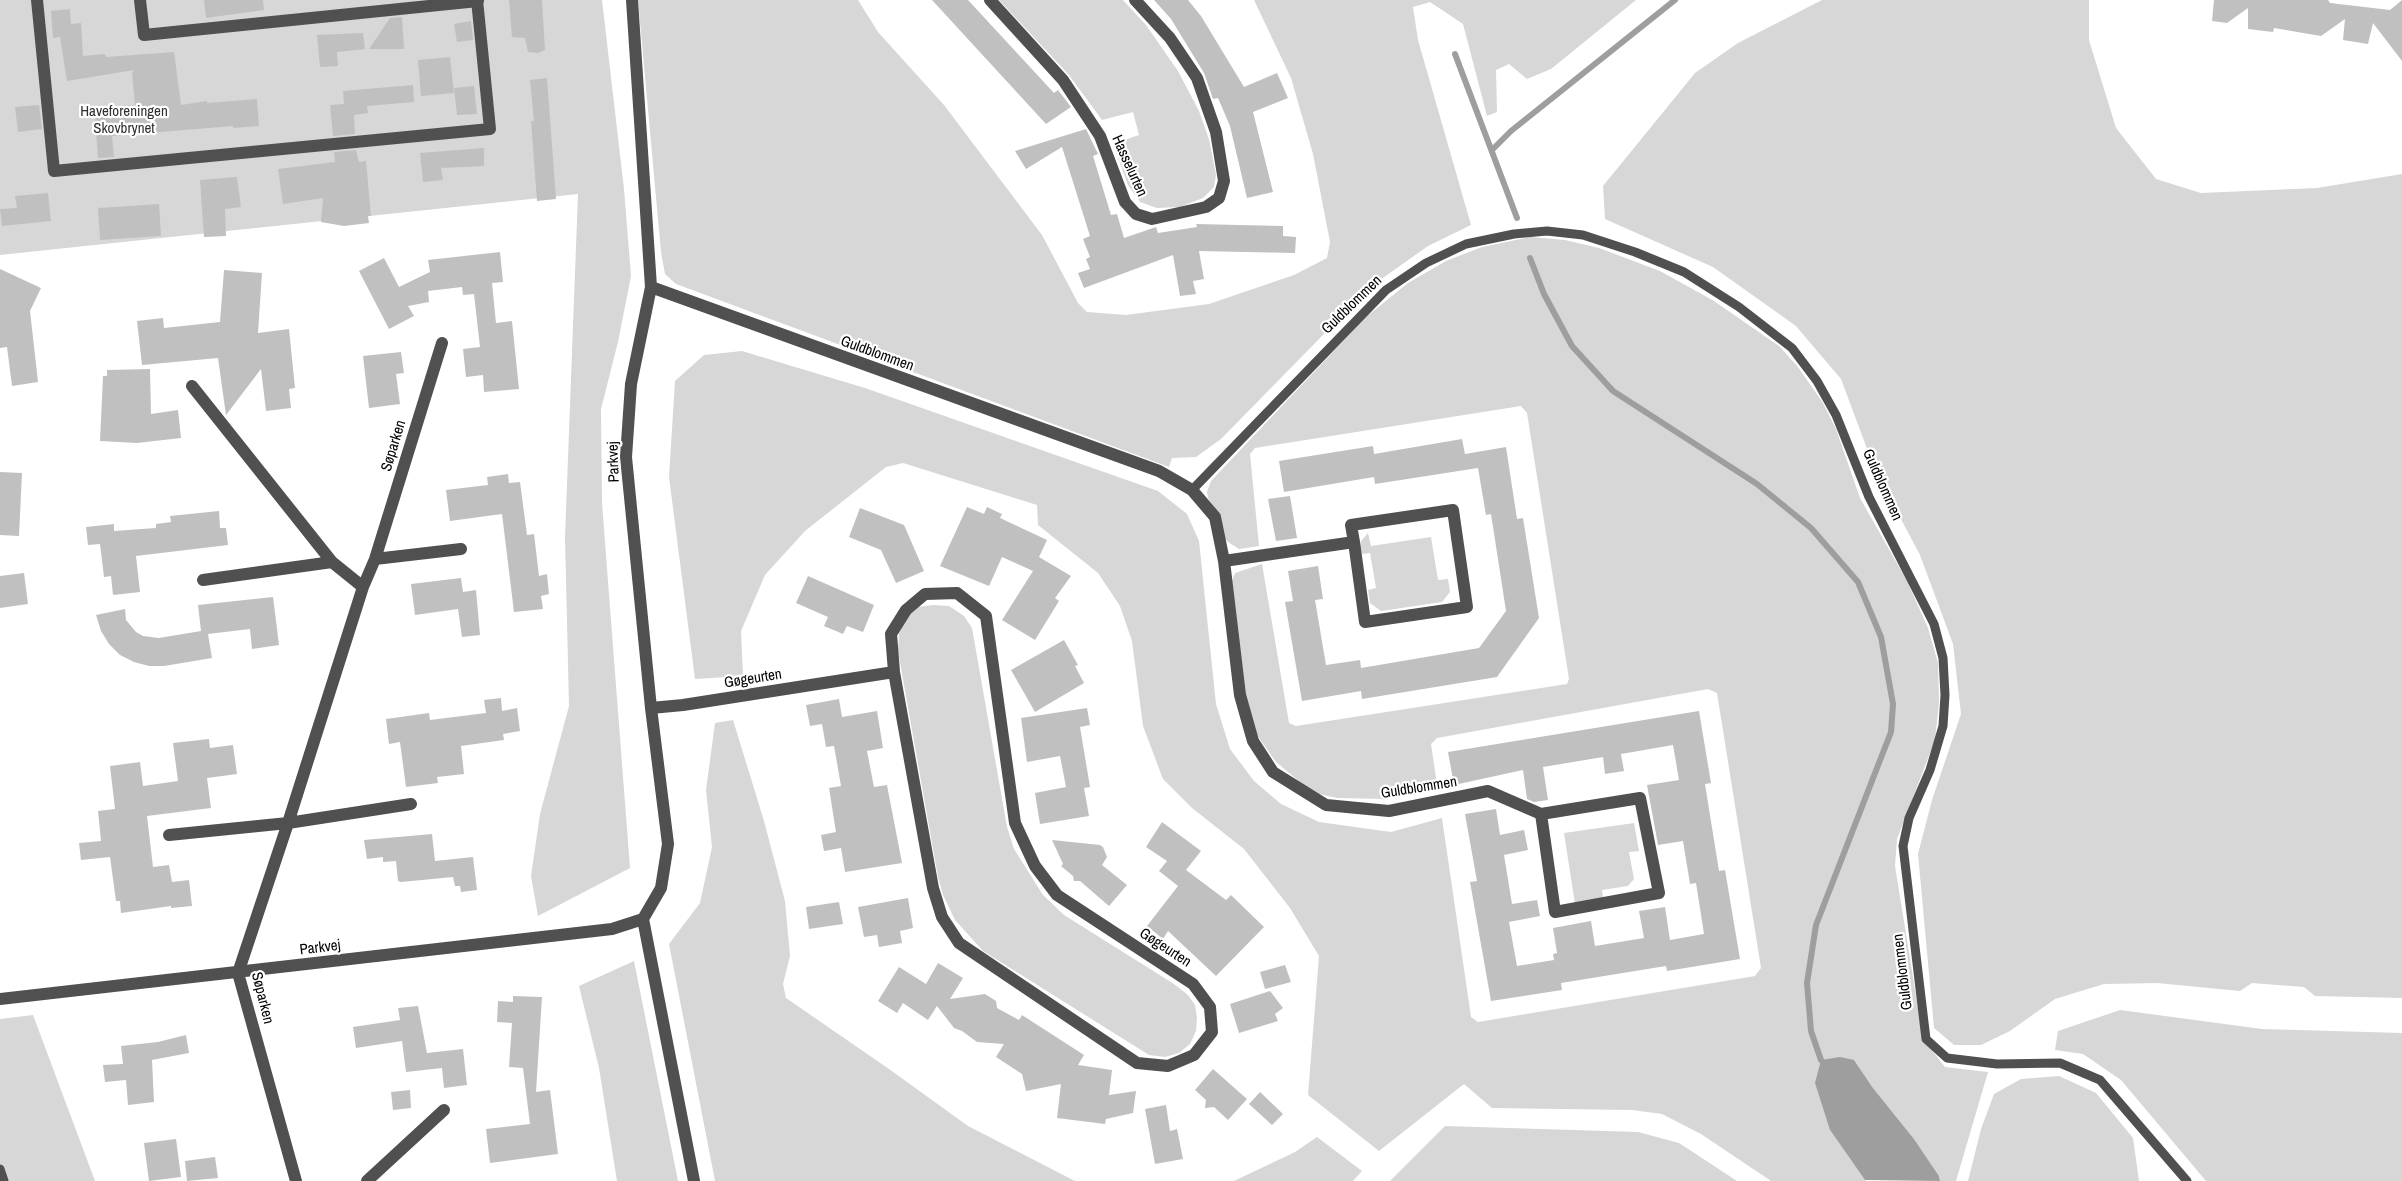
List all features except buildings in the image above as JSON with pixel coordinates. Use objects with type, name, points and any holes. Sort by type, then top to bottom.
[{"type":"street","points":[[37,0],[54,171],[490,129],[477,0],[144,35],[140,0]]},
{"type":"street","name":"Parkvej","points":[[0,999],[612,929],[643,919],[661,888],[668,844],[651,708],[626,457],[631,384],[651,287],[632,0]]},
{"type":"street","name":"Hasselurten","points":[[990,0],[1063,80],[1100,136],[1125,202],[1136,214],[1152,219],[1206,207],[1219,198],[1224,181],[1216,132],[1197,78],[1170,38],[1135,0]]},
{"type":"street","name":"Guldblommen","points":[[651,287],[1159,471],[1192,490],[1215,518],[1224,561],[1240,694],[1253,741],[1273,772],[1326,805],[1389,811],[1488,791],[1541,814]]},
{"type":"street","name":"Søparken","points":[[296,1181],[238,973],[363,587],[375,559],[442,343]]},
{"type":"street","points":[[192,386],[332,562],[363,587]]},
{"type":"street","points":[[1453,510],[1467,607],[1365,622],[1354,542],[1351,525],[1453,510]]},
{"type":"street","points":[[1224,561],[1354,542]]},
{"type":"street","points":[[375,559],[460,549]]},
{"type":"street","points":[[203,580],[332,562]]},
{"type":"street","name":"Gøgeurten","points":[[957,593],[986,616],[1015,823],[1035,866],[1057,895],[1193,984],[1210,1007],[1212,1032],[1194,1056],[1168,1066],[1137,1063],[959,943],[942,917],[933,888],[894,672],[891,634],[906,609],[925,594],[957,593]]},
{"type":"street","name":"Gøgeurten","points":[[651,708],[894,672]]},
{"type":"street","points":[[1641,798],[1659,893],[1555,912],[1541,814],[1641,798]]},
{"type":"street","points":[[169,835],[288,823],[411,804]]},
{"type":"street","points":[[643,919],[694,1181]]},
{"type":"street","points":[[367,1181],[444,1110]]},
{"type":"lane","name":"Guldblommen","points":[[1192,490],[1386,290],[1426,263],[1466,244],[1514,234],[1547,231],[1583,235],[1635,252],[1684,272],[1739,307],[1792,348],[1817,381],[1836,415],[1869,497],[1934,624],[1943,658],[1945,695],[1943,726],[1930,770],[1909,818],[1903,846],[1926,1038],[1947,1058],[1997,1064],[2060,1063],[2100,1080],[2187,1181]]},
{"type":"lane","points":[[0,1169],[4,1181]]},
{"type":"green space","name":"Haveforeningen Skovbrynet","points":[[0,0],[602,0],[624,189],[631,276],[618,342],[601,409],[602,503],[630,868],[538,916],[531,876],[540,814],[569,706],[565,537],[578,194],[0,255]]},
{"type":"green space","points":[[638,0],[858,0],[878,32],[944,105],[1042,235],[1078,303],[1087,312],[1126,315],[1209,304],[1294,275],[1327,258],[1330,242],[1313,154],[1291,78],[1254,0],[1636,0],[1551,69],[1527,79],[1509,64],[1496,70],[1497,112],[1487,116],[1463,24],[1430,2],[1413,7],[1418,40],[1471,225],[1428,246],[1370,287],[1221,439],[1196,457],[1172,458],[1169,467],[676,284],[665,274],[661,252]]},
{"type":"green space","points":[[999,0],[1123,0],[1146,25],[1178,71],[1199,111],[1209,139],[1216,175],[1214,187],[1203,198],[1180,207],[1157,208],[1140,202],[1128,185],[1113,144],[1139,135],[1133,112],[1102,120],[1069,75]]},
{"type":"green space","points":[[1822,0],[2089,0],[2089,40],[2116,128],[2156,179],[2201,193],[2317,188],[2402,174],[2402,998],[2315,996],[2304,987],[2252,983],[2240,991],[2157,983],[2104,984],[2055,999],[2010,1031],[1981,1045],[1954,1045],[1934,1028],[1918,854],[1932,800],[1961,714],[1953,644],[1920,555],[1875,470],[1841,379],[1796,326],[1713,267],[1605,219],[1603,186],[1695,73],[1738,43]]},
{"type":"green space","points":[[1530,237],[1565,240],[1599,248],[1660,271],[1714,301],[1779,346],[1798,367],[1823,403],[1836,429],[1860,498],[1907,581],[1928,628],[1938,663],[1939,702],[1935,740],[1897,839],[1895,866],[1923,1039],[1945,1067],[1988,1072],[1956,1181],[1940,1181],[1914,1139],[1873,1088],[1854,1060],[1830,1130],[1866,1181],[1771,1181],[1701,1134],[1662,1114],[1632,1110],[1492,1108],[1464,1084],[1379,1151],[1308,1095],[1319,956],[1290,908],[1244,849],[1192,808],[1163,779],[1143,726],[1132,641],[1120,606],[1098,573],[1038,525],[1037,505],[903,463],[886,467],[805,531],[765,575],[741,631],[743,676],[695,679],[669,477],[675,381],[704,355],[742,351],[865,388],[1158,491],[1187,514],[1199,541],[1216,704],[1230,749],[1254,781],[1281,804],[1319,822],[1391,832],[1442,818],[1471,1017],[1478,1022],[1755,976],[1761,968],[1717,693],[1708,689],[1437,738],[1431,744],[1438,791],[1385,799],[1337,798],[1319,794],[1301,783],[1276,762],[1257,735],[1246,707],[1232,581],[1235,573],[1262,564],[1289,723],[1296,726],[1567,684],[1569,679],[1527,413],[1521,406],[1255,448],[1250,454],[1259,546],[1239,549],[1228,542],[1224,537],[1219,514],[1208,498],[1207,492],[1211,481],[1366,317],[1408,283],[1446,261],[1482,247]]},
{"type":"green space","points":[[1368,533],[1371,546],[1431,537],[1438,580],[1448,579],[1450,592],[1442,602],[1381,611],[1370,603],[1368,590],[1376,588],[1370,553],[1362,554],[1360,547],[1361,541]]},
{"type":"green space","points":[[949,606],[964,616],[972,628],[1007,827],[1014,849],[1043,895],[1064,915],[1188,995],[1195,1005],[1196,1031],[1190,1044],[1179,1053],[1165,1057],[1149,1055],[983,951],[955,920],[943,895],[938,877],[898,651],[899,633],[907,616],[918,607]]},
{"type":"green space","points":[[733,720],[764,821],[785,901],[790,956],[783,984],[786,998],[968,1126],[1075,1181],[715,1181],[669,944],[700,903],[712,847],[706,790],[715,723]]},
{"type":"green space","points":[[1634,823],[1639,851],[1629,852],[1634,879],[1628,886],[1602,890],[1603,898],[1575,904],[1564,833]]},
{"type":"green space","points":[[634,961],[678,1181],[617,1181],[599,1068],[579,986]]},
{"type":"green space","points":[[2120,1010],[2262,1029],[2402,1033],[2402,1181],[2206,1181],[2121,1080],[2083,1054],[2055,1050],[2058,1031]]},
{"type":"green space","points":[[33,1015],[95,1181],[0,1181],[0,1019]]},
{"type":"green space","points":[[2059,1076],[2096,1093],[2133,1138],[2139,1181],[1968,1181],[1981,1129],[1994,1094],[2021,1079]]},
{"type":"green space","points":[[1445,1126],[1638,1132],[1679,1143],[1737,1181],[1390,1181]]},
{"type":"green space","points":[[1317,1137],[1362,1171],[1353,1181],[1234,1181],[1295,1152]]},
{"type":"shaded area","points":[[1840,1057],[1854,1060],[1873,1088],[1914,1139],[1940,1181],[1865,1180],[1830,1130],[1815,1083],[1821,1060]]},
{"type":"waterway","points":[[1492,150],[1511,131],[1675,0]]},
{"type":"waterway","points":[[1455,54],[1517,218]]},
{"type":"waterway","points":[[1530,258],[1544,294],[1572,346],[1613,391],[1757,484],[1811,528],[1858,582],[1881,637],[1893,704],[1891,732],[1816,925],[1807,983],[1811,1031],[1821,1060]]}]
